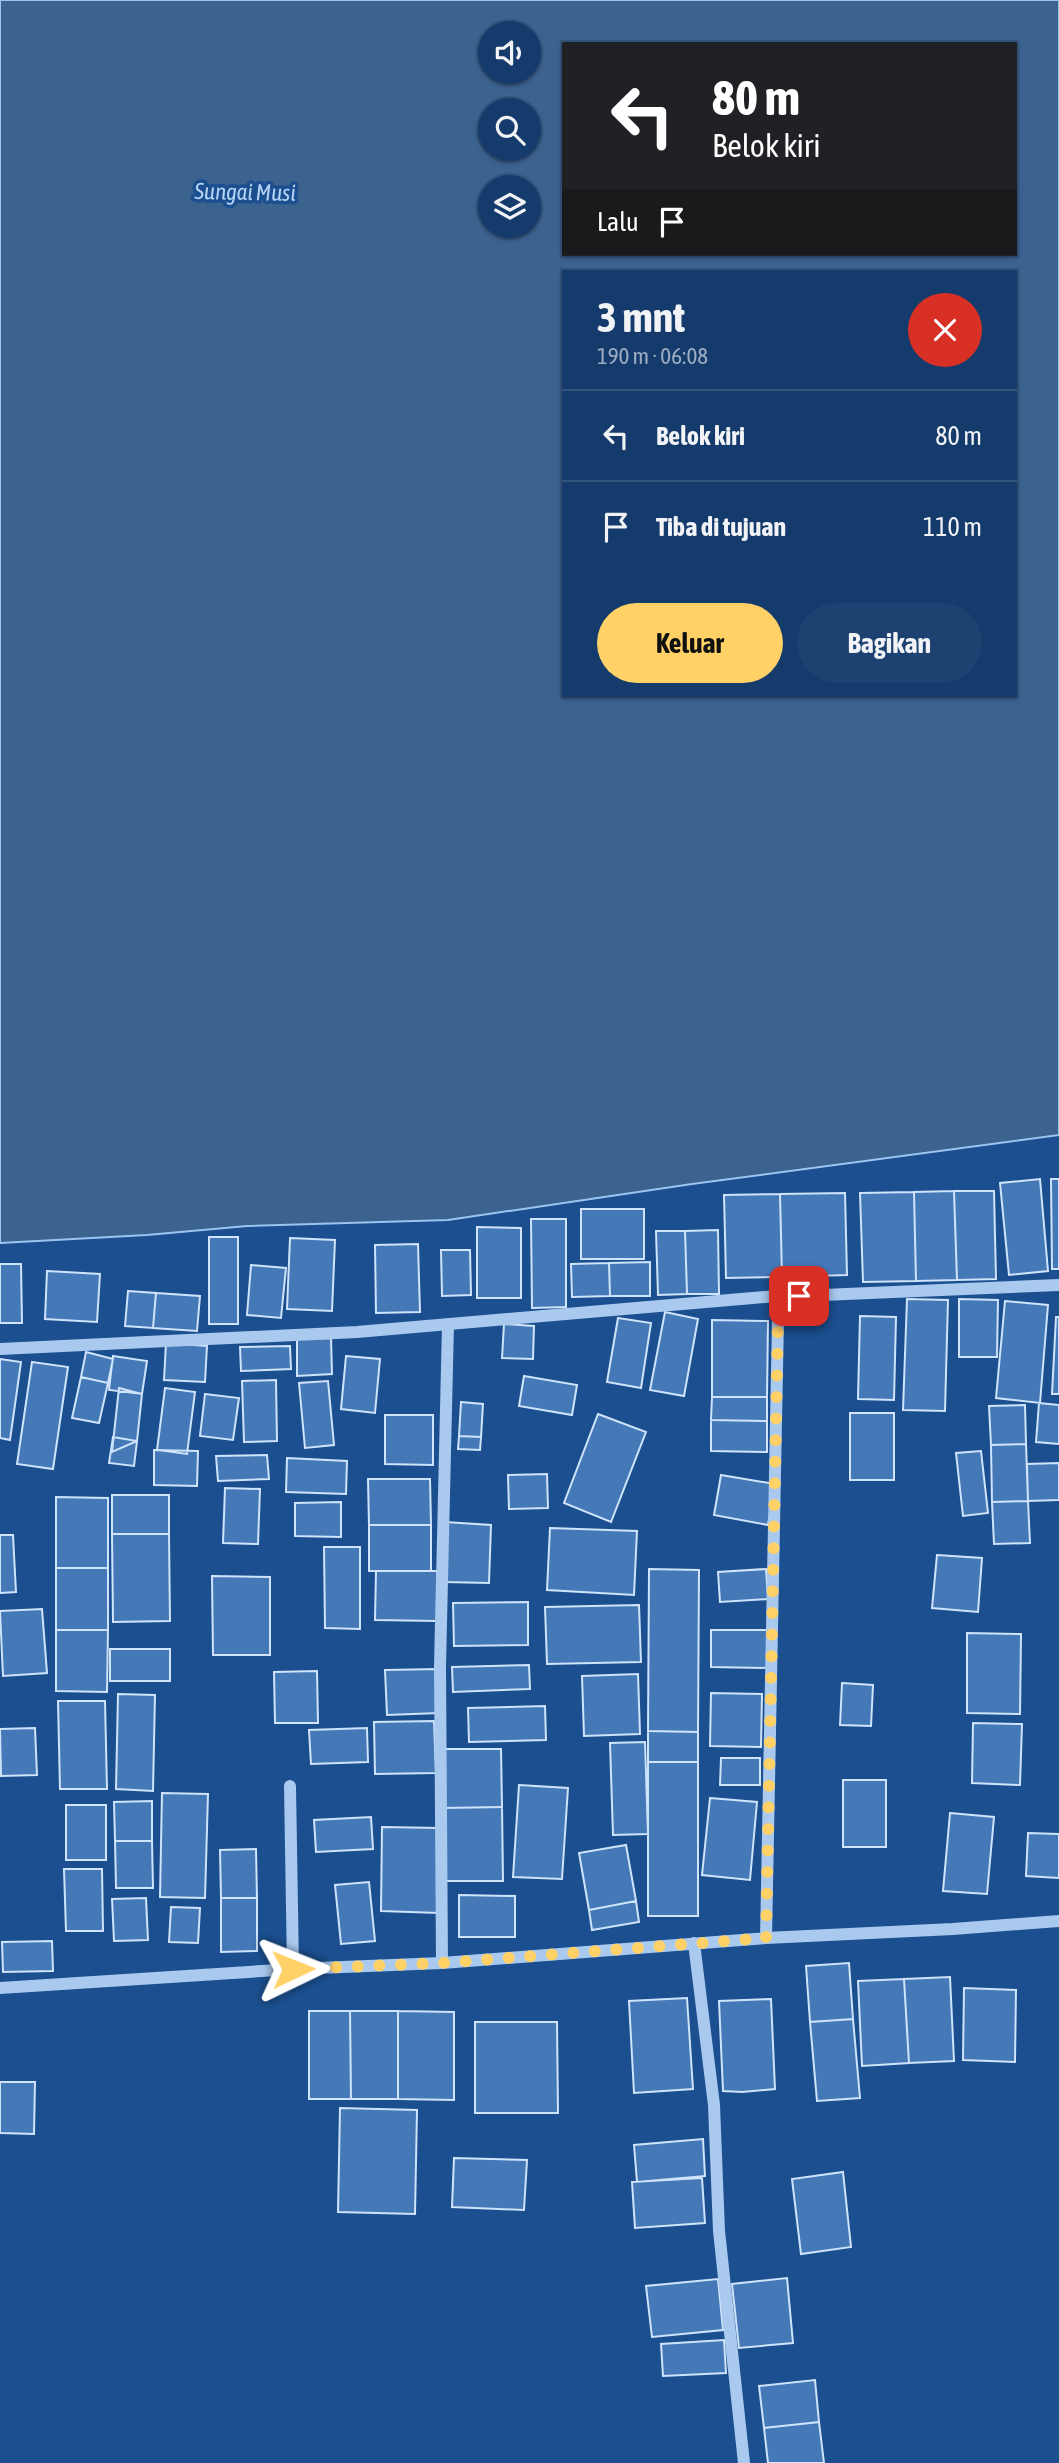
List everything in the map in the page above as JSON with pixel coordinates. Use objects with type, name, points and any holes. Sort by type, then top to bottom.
[{"type":"street","points":[[0,1349],[357,1332],[777,1296],[789,1299],[799,1296],[1059,1285]]},
{"type":"street","points":[[766,1938],[778,1319],[782,1307],[789,1299]]},
{"type":"street","points":[[442,1963],[440,1666],[448,1324]]},
{"type":"street","points":[[290,1786],[293,1969]]},
{"type":"street","points":[[0,1988],[293,1969],[442,1963],[766,1938],[1059,1921]]},
{"type":"street","points":[[694,1943],[714,2105],[719,2231],[744,2463]]},
{"type":"water","name":"Sungai Musi","points":[[0,0],[1059,0],[1059,1135],[448,1220],[247,1226],[147,1235],[0,1243]]},
{"type":"building","points":[[1040,1179],[1048,1271],[1009,1275],[1000,1183]]},
{"type":"building","points":[[1051,1179],[1059,1179],[1059,1269],[1052,1269]]},
{"type":"building","points":[[954,1191],[957,1280],[916,1281],[914,1192]]},
{"type":"building","points":[[954,1191],[994,1191],[996,1279],[957,1280]]},
{"type":"building","points":[[914,1192],[916,1281],[863,1282],[860,1193]]},
{"type":"building","points":[[845,1193],[847,1275],[782,1277],[780,1194]]},
{"type":"building","points":[[780,1194],[782,1277],[726,1278],[724,1195]]},
{"type":"building","points":[[581,1209],[644,1209],[644,1259],[581,1259]]},
{"type":"building","points":[[531,1219],[566,1219],[566,1307],[532,1308]]},
{"type":"building","points":[[477,1227],[521,1228],[521,1298],[477,1298]]},
{"type":"building","points":[[718,1230],[719,1294],[687,1294],[685,1231]]},
{"type":"building","points":[[656,1231],[685,1231],[687,1294],[658,1295]]},
{"type":"building","points":[[209,1237],[238,1237],[238,1324],[209,1324]]},
{"type":"building","points":[[290,1238],[335,1240],[332,1311],[287,1309]]},
{"type":"building","points":[[418,1244],[420,1312],[376,1313],[375,1245]]},
{"type":"building","points":[[441,1250],[470,1250],[471,1295],[442,1296]]},
{"type":"building","points":[[650,1262],[650,1296],[610,1296],[609,1263]]},
{"type":"building","points":[[609,1263],[610,1296],[572,1297],[571,1264]]},
{"type":"building","points":[[0,1264],[21,1264],[22,1323],[0,1323]]},
{"type":"building","points":[[251,1265],[286,1268],[281,1318],[247,1315]]},
{"type":"building","points":[[47,1271],[100,1274],[97,1322],[45,1319]]},
{"type":"building","points":[[128,1291],[156,1293],[153,1328],[125,1326]]},
{"type":"building","points":[[156,1293],[200,1296],[197,1331],[153,1328]]},
{"type":"building","points":[[907,1299],[948,1300],[945,1411],[903,1410]]},
{"type":"building","points":[[959,1299],[998,1300],[997,1357],[959,1357]]},
{"type":"building","points":[[1005,1301],[1048,1305],[1040,1403],[996,1398]]},
{"type":"building","points":[[665,1312],[698,1319],[684,1396],[650,1390]]},
{"type":"building","points":[[860,1316],[896,1317],[894,1400],[858,1399]]},
{"type":"building","points":[[1056,1317],[1059,1317],[1059,1394],[1052,1394]]},
{"type":"building","points":[[618,1318],[651,1323],[641,1388],[607,1382]]},
{"type":"building","points":[[712,1320],[768,1321],[767,1397],[712,1397]]},
{"type":"building","points":[[504,1324],[534,1326],[533,1359],[502,1358]]},
{"type":"building","points":[[331,1338],[332,1374],[297,1376],[297,1339]]},
{"type":"building","points":[[166,1343],[207,1346],[205,1382],[164,1380]]},
{"type":"building","points":[[290,1346],[291,1369],[241,1371],[240,1347]]},
{"type":"building","points":[[86,1352],[113,1359],[108,1383],[81,1377]]},
{"type":"building","points":[[113,1356],[147,1361],[142,1394],[109,1390]]},
{"type":"building","points":[[346,1356],[380,1359],[375,1413],[341,1409]]},
{"type":"building","points":[[0,1359],[21,1362],[10,1440],[0,1438]]},
{"type":"building","points":[[32,1362],[68,1367],[53,1469],[17,1464]]},
{"type":"building","points":[[524,1376],[577,1385],[572,1415],[519,1406]]},
{"type":"building","points":[[81,1377],[108,1383],[99,1423],[72,1418]]},
{"type":"building","points":[[276,1380],[277,1441],[244,1442],[242,1381]]},
{"type":"building","points":[[328,1381],[334,1445],[305,1448],[299,1383]]},
{"type":"building","points":[[119,1388],[142,1394],[137,1441],[112,1452]]},
{"type":"building","points":[[165,1388],[195,1392],[187,1454],[157,1450]]},
{"type":"building","points":[[205,1394],[239,1398],[233,1440],[200,1436]]},
{"type":"building","points":[[712,1397],[767,1397],[767,1421],[711,1420]]},
{"type":"building","points":[[461,1402],[483,1404],[481,1437],[459,1436]]},
{"type":"building","points":[[1039,1403],[1059,1405],[1059,1444],[1036,1442]]},
{"type":"building","points":[[1025,1405],[1026,1444],[991,1445],[989,1406]]},
{"type":"building","points":[[850,1413],[894,1413],[894,1480],[850,1480]]},
{"type":"building","points":[[598,1414],[646,1432],[611,1522],[564,1503]]},
{"type":"building","points":[[385,1415],[433,1415],[433,1465],[385,1464]]},
{"type":"building","points":[[711,1420],[767,1421],[767,1452],[711,1451]]},
{"type":"building","points":[[459,1436],[481,1437],[480,1450],[458,1449]]},
{"type":"building","points":[[113,1437],[137,1441],[134,1466],[109,1463]]},
{"type":"building","points":[[1026,1444],[1028,1501],[992,1502],[991,1445]]},
{"type":"building","points":[[154,1450],[198,1451],[197,1486],[154,1485]]},
{"type":"building","points":[[981,1451],[988,1513],[963,1516],[956,1453]]},
{"type":"building","points":[[267,1455],[269,1479],[218,1481],[216,1456]]},
{"type":"building","points":[[287,1458],[347,1461],[346,1494],[286,1492]]},
{"type":"building","points":[[1059,1463],[1059,1500],[1028,1501],[1027,1464]]},
{"type":"building","points":[[547,1474],[548,1508],[509,1509],[508,1475]]},
{"type":"building","points":[[721,1475],[775,1484],[768,1525],[714,1515]]},
{"type":"building","points":[[368,1479],[430,1479],[431,1525],[369,1525]]},
{"type":"building","points":[[225,1488],[260,1489],[258,1544],[223,1543]]},
{"type":"building","points":[[112,1495],[169,1495],[169,1534],[112,1534]]},
{"type":"building","points":[[56,1497],[108,1498],[108,1568],[56,1568]]},
{"type":"building","points":[[1028,1501],[1030,1543],[994,1544],[992,1502]]},
{"type":"building","points":[[341,1502],[341,1537],[295,1536],[295,1503]]},
{"type":"building","points":[[445,1522],[491,1525],[489,1583],[444,1582]]},
{"type":"building","points":[[369,1525],[431,1525],[431,1571],[369,1571]]},
{"type":"building","points":[[550,1528],[637,1531],[634,1595],[547,1590]]},
{"type":"building","points":[[112,1534],[169,1534],[170,1621],[113,1622]]},
{"type":"building","points":[[0,1535],[13,1535],[16,1592],[0,1593]]},
{"type":"building","points":[[324,1547],[360,1547],[360,1629],[325,1628]]},
{"type":"building","points":[[937,1555],[982,1558],[978,1612],[932,1608]]},
{"type":"building","points":[[56,1568],[108,1568],[108,1630],[56,1630]]},
{"type":"building","points":[[649,1569],[699,1570],[698,1732],[648,1731]]},
{"type":"building","points":[[766,1569],[768,1599],[720,1602],[718,1572]]},
{"type":"building","points":[[376,1571],[437,1571],[437,1621],[375,1620]]},
{"type":"building","points":[[212,1576],[270,1577],[270,1655],[213,1655]]},
{"type":"building","points":[[528,1602],[528,1645],[454,1646],[453,1603]]},
{"type":"building","points":[[639,1605],[641,1662],[547,1664],[545,1607]]},
{"type":"building","points":[[42,1609],[47,1673],[3,1676],[0,1611]]},
{"type":"building","points":[[56,1630],[108,1630],[107,1692],[56,1691]]},
{"type":"building","points":[[711,1630],[772,1630],[771,1668],[711,1667]]},
{"type":"building","points":[[967,1633],[1021,1634],[1020,1714],[967,1713]]},
{"type":"building","points":[[110,1649],[170,1649],[170,1681],[110,1681]]},
{"type":"building","points":[[529,1665],[530,1689],[453,1692],[452,1667]]},
{"type":"building","points":[[438,1669],[439,1713],[387,1715],[385,1670]]},
{"type":"building","points":[[317,1671],[318,1723],[275,1723],[274,1672]]},
{"type":"building","points":[[638,1674],[640,1734],[584,1736],[582,1676]]},
{"type":"building","points":[[842,1683],[873,1685],[871,1726],[840,1725]]},
{"type":"building","points":[[711,1693],[762,1694],[761,1747],[710,1746]]},
{"type":"building","points":[[118,1694],[155,1695],[153,1791],[116,1789]]},
{"type":"building","points":[[58,1701],[105,1701],[107,1789],[60,1789]]},
{"type":"building","points":[[545,1706],[546,1740],[469,1742],[468,1708]]},
{"type":"building","points":[[434,1721],[436,1773],[375,1774],[374,1722]]},
{"type":"building","points":[[973,1723],[1022,1724],[1020,1785],[972,1783]]},
{"type":"building","points":[[35,1728],[37,1775],[1,1776],[0,1729]]},
{"type":"building","points":[[367,1728],[368,1762],[311,1764],[309,1730]]},
{"type":"building","points":[[648,1731],[698,1732],[698,1762],[648,1762]]},
{"type":"building","points":[[645,1742],[648,1834],[613,1835],[610,1743]]},
{"type":"building","points":[[442,1749],[501,1749],[502,1807],[443,1808]]},
{"type":"building","points":[[721,1758],[760,1758],[760,1785],[720,1785]]},
{"type":"building","points":[[648,1762],[698,1762],[698,1916],[648,1916]]},
{"type":"building","points":[[843,1780],[886,1780],[886,1847],[843,1847]]},
{"type":"building","points":[[519,1785],[568,1788],[562,1879],[513,1877]]},
{"type":"building","points":[[162,1793],[208,1794],[205,1898],[160,1897]]},
{"type":"building","points":[[710,1798],[757,1802],[750,1880],[702,1875]]},
{"type":"building","points":[[152,1801],[152,1841],[115,1841],[114,1802]]},
{"type":"building","points":[[66,1805],[106,1805],[106,1860],[66,1860]]},
{"type":"building","points":[[502,1807],[503,1881],[444,1881],[443,1808]]},
{"type":"building","points":[[950,1813],[994,1817],[987,1894],[943,1891]]},
{"type":"building","points":[[371,1817],[373,1849],[316,1852],[314,1820]]},
{"type":"building","points":[[382,1827],[440,1828],[439,1913],[381,1911]]},
{"type":"building","points":[[1028,1833],[1059,1834],[1059,1878],[1026,1876]]},
{"type":"building","points":[[115,1841],[152,1841],[153,1888],[116,1888]]},
{"type":"building","points":[[626,1845],[636,1901],[589,1910],[579,1853]]},
{"type":"building","points":[[256,1849],[257,1898],[221,1898],[220,1850]]},
{"type":"building","points":[[64,1869],[102,1869],[103,1931],[66,1931]]},
{"type":"building","points":[[369,1882],[375,1941],[341,1944],[335,1885]]},
{"type":"building","points":[[459,1895],[515,1896],[515,1937],[459,1937]]},
{"type":"building","points":[[146,1898],[148,1940],[114,1941],[112,1899]]},
{"type":"building","points":[[221,1898],[257,1898],[257,1951],[221,1952]]},
{"type":"building","points":[[636,1901],[639,1922],[592,1930],[589,1910]]},
{"type":"building","points":[[171,1907],[200,1908],[198,1943],[169,1942]]},
{"type":"building","points":[[52,1941],[53,1971],[3,1972],[2,1942]]},
{"type":"building","points":[[849,1963],[853,2019],[810,2022],[806,1966]]},
{"type":"building","points":[[950,1977],[954,2061],[909,2063],[904,1979]]},
{"type":"building","points":[[904,1979],[909,2063],[862,2066],[858,1981]]},
{"type":"building","points":[[964,1988],[1016,1990],[1015,2062],[963,2060]]},
{"type":"building","points":[[687,1998],[693,2089],[634,2093],[629,2001]]},
{"type":"building","points":[[771,1999],[775,2089],[723,2091],[719,2001]]},
{"type":"building","points":[[309,2011],[350,2011],[351,2099],[309,2099]]},
{"type":"building","points":[[350,2011],[398,2011],[398,2099],[351,2099]]},
{"type":"building","points":[[398,2011],[454,2012],[454,2100],[398,2099]]},
{"type":"building","points":[[853,2019],[860,2098],[817,2101],[810,2022]]},
{"type":"building","points":[[475,2022],[557,2022],[558,2113],[475,2113]]},
{"type":"building","points":[[0,2082],[35,2082],[34,2134],[0,2133]]},
{"type":"building","points":[[340,2108],[417,2110],[415,2214],[338,2212]]},
{"type":"building","points":[[703,2139],[705,2176],[637,2182],[634,2145]]},
{"type":"building","points":[[454,2158],[527,2160],[524,2210],[452,2207]]},
{"type":"building","points":[[843,2172],[851,2247],[801,2254],[792,2179]]},
{"type":"building","points":[[702,2178],[705,2223],[635,2228],[632,2182]]},
{"type":"building","points":[[787,2278],[793,2343],[739,2348],[732,2284]]},
{"type":"building","points":[[718,2279],[723,2330],[652,2337],[646,2286]]},
{"type":"building","points":[[724,2340],[726,2373],[663,2376],[661,2344]]},
{"type":"building","points":[[815,2380],[819,2422],[764,2428],[759,2386]]},
{"type":"building","points":[[819,2422],[824,2463],[768,2463],[764,2428]]},
{"type":"route","points":[[293,1969],[442,1963],[766,1938],[778,1319],[782,1307],[789,1299],[799,1296]]}]
